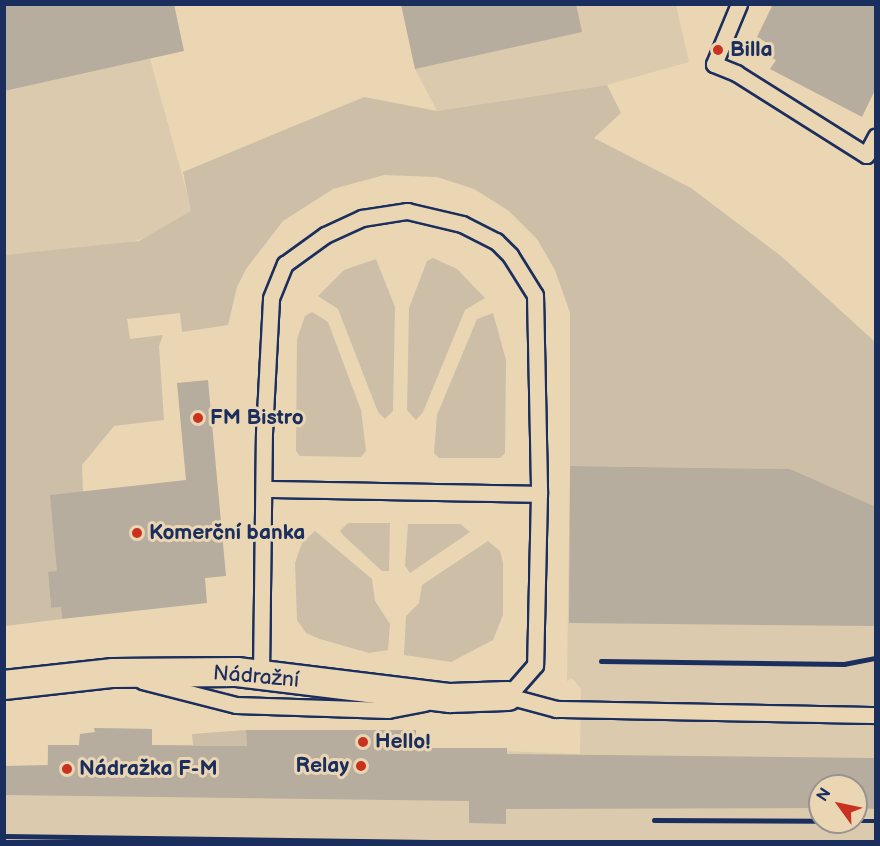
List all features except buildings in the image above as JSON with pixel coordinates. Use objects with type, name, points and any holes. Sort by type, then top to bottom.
[{"type":"street","name":"Nádražní","points":[[4,685],[113,673],[261,675],[450,698],[508,696]]},
{"type":"lane","points":[[739,4],[714,64],[736,73],[866,154],[876,136]]},
{"type":"lane","points":[[261,675],[271,298],[285,264],[325,235],[362,218],[407,211],[462,224],[496,241],[510,255],[535,295],[539,494],[535,665],[508,696],[556,709],[876,715]]},
{"type":"lane","points":[[265,489],[539,494]]},
{"type":"lane","points":[[113,673],[236,705],[388,710],[450,698]]},
{"type":"shaded area","points":[[5,5],[135,5],[192,211],[159,233],[119,246],[5,255]]},
{"type":"shaded area","points":[[401,5],[676,5],[689,62],[607,85],[437,111],[415,69]]},
{"type":"shaded area","points":[[607,85],[621,113],[594,138],[691,188],[781,256],[875,342],[875,507],[790,469],[570,466],[570,313],[555,270],[537,239],[509,211],[474,189],[437,177],[384,175],[333,189],[283,221],[246,269],[237,287],[228,325],[182,332],[180,313],[127,319],[130,339],[163,335],[159,346],[164,420],[114,426],[82,465],[83,492],[57,571],[48,573],[51,608],[61,607],[62,619],[5,626],[5,255],[139,241],[191,211],[183,172],[364,97],[437,111]]},
{"type":"shaded area","points":[[433,258],[457,269],[485,298],[465,310],[423,412],[416,420],[407,410],[409,308],[427,261]]},
{"type":"shaded area","points":[[376,259],[395,307],[393,411],[385,419],[378,412],[338,309],[318,296],[344,270]]},
{"type":"shaded area","points":[[312,312],[328,322],[361,410],[366,451],[361,457],[300,456],[296,451],[297,339],[305,316]]},
{"type":"shaded area","points":[[493,313],[506,360],[505,453],[500,458],[439,458],[434,453],[437,415],[477,319]]},
{"type":"shaded area","points":[[570,466],[790,469],[875,507],[875,841],[5,841],[4,766],[47,766],[48,745],[79,745],[80,734],[95,733],[94,728],[152,729],[152,745],[246,746],[246,730],[416,730],[416,748],[580,754],[581,689],[572,678],[567,681]]},
{"type":"shaded area","points":[[348,523],[390,523],[389,571],[382,571],[344,536],[340,531]]},
{"type":"shaded area","points":[[408,524],[460,524],[470,532],[410,573],[405,566]]},
{"type":"shaded area","points":[[315,531],[372,579],[375,601],[390,624],[388,650],[369,653],[320,639],[306,633],[297,620],[295,563],[302,543]]},
{"type":"shaded area","points":[[488,541],[500,551],[503,563],[503,615],[493,640],[451,662],[404,655],[406,616],[419,603],[422,585]]},
{"type":"shaded area","points":[[246,730],[247,746],[193,745],[192,734]]},
{"type":"railway","points":[[601,661],[844,664],[876,658]]},
{"type":"railway","points":[[654,820],[808,821]]},
{"type":"railway","points":[[868,821],[876,821]]},
{"type":"railway","points":[[4,836],[431,842]]},
{"type":"place","name":"Billa","points":[[718,50]]},
{"type":"place","name":"FM Bistro","points":[[198,418]]},
{"type":"place","name":"Komerční banka","points":[[137,533]]},
{"type":"place","name":"Hello!","points":[[363,742]]},
{"type":"place","name":"Relay","points":[[361,766]]},
{"type":"place","name":"Nádražka F-M","points":[[67,769]]}]
